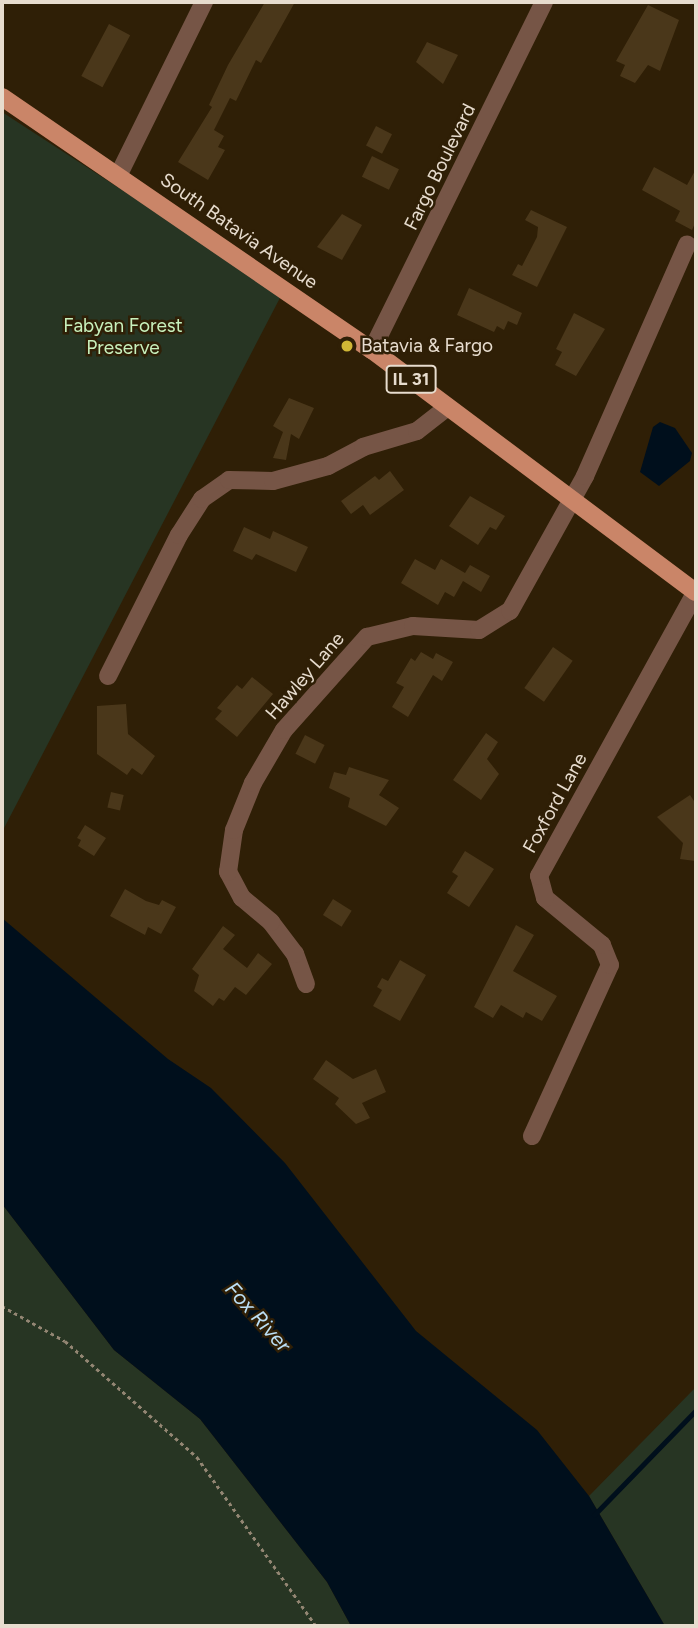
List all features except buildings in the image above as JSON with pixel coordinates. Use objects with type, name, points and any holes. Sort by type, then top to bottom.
[{"type":"main road","name":"South Batavia Avenue","points":[[2,97],[119,174],[372,350],[696,592]]},
{"type":"street","points":[[119,174],[204,2]]},
{"type":"street","name":"Fargo Boulevard","points":[[372,350],[544,2]]},
{"type":"street","name":"Hawley Lane","points":[[306,984],[295,954],[271,922],[242,898],[228,872],[234,830],[253,783],[284,730],[367,637],[413,626],[479,630],[510,611],[602,441],[687,245]]},
{"type":"street","points":[[108,676],[179,535],[202,499],[229,480],[272,481],[328,466],[363,447],[417,432],[448,407]]},
{"type":"street","name":"Foxford Lane","points":[[532,1136],[610,965],[602,945],[545,898],[539,876],[696,592]]},
{"type":"path","points":[[2,1306],[65,1340],[197,1457],[316,1626]]},
{"type":"green space","name":"Fabyan Forest Preserve","points":[[2,112],[282,294],[2,832]]},
{"type":"green space","points":[[2,1204],[114,1350],[200,1419],[327,1582],[351,1626],[2,1626]]},
{"type":"green space","points":[[696,1387],[696,1626],[665,1626],[589,1496]]},
{"type":"water","points":[[660,422],[675,428],[692,453],[690,461],[659,486],[640,472],[653,427]]},
{"type":"water","name":"Fox River","points":[[2,918],[168,1059],[211,1088],[285,1163],[416,1331],[537,1430],[589,1496],[665,1626],[351,1626],[327,1582],[200,1419],[114,1350],[2,1204]]},
{"type":"waterway","points":[[594,1515],[696,1410]]},
{"type":"place","name":"Batavia & Fargo","points":[[347,346]]}]
